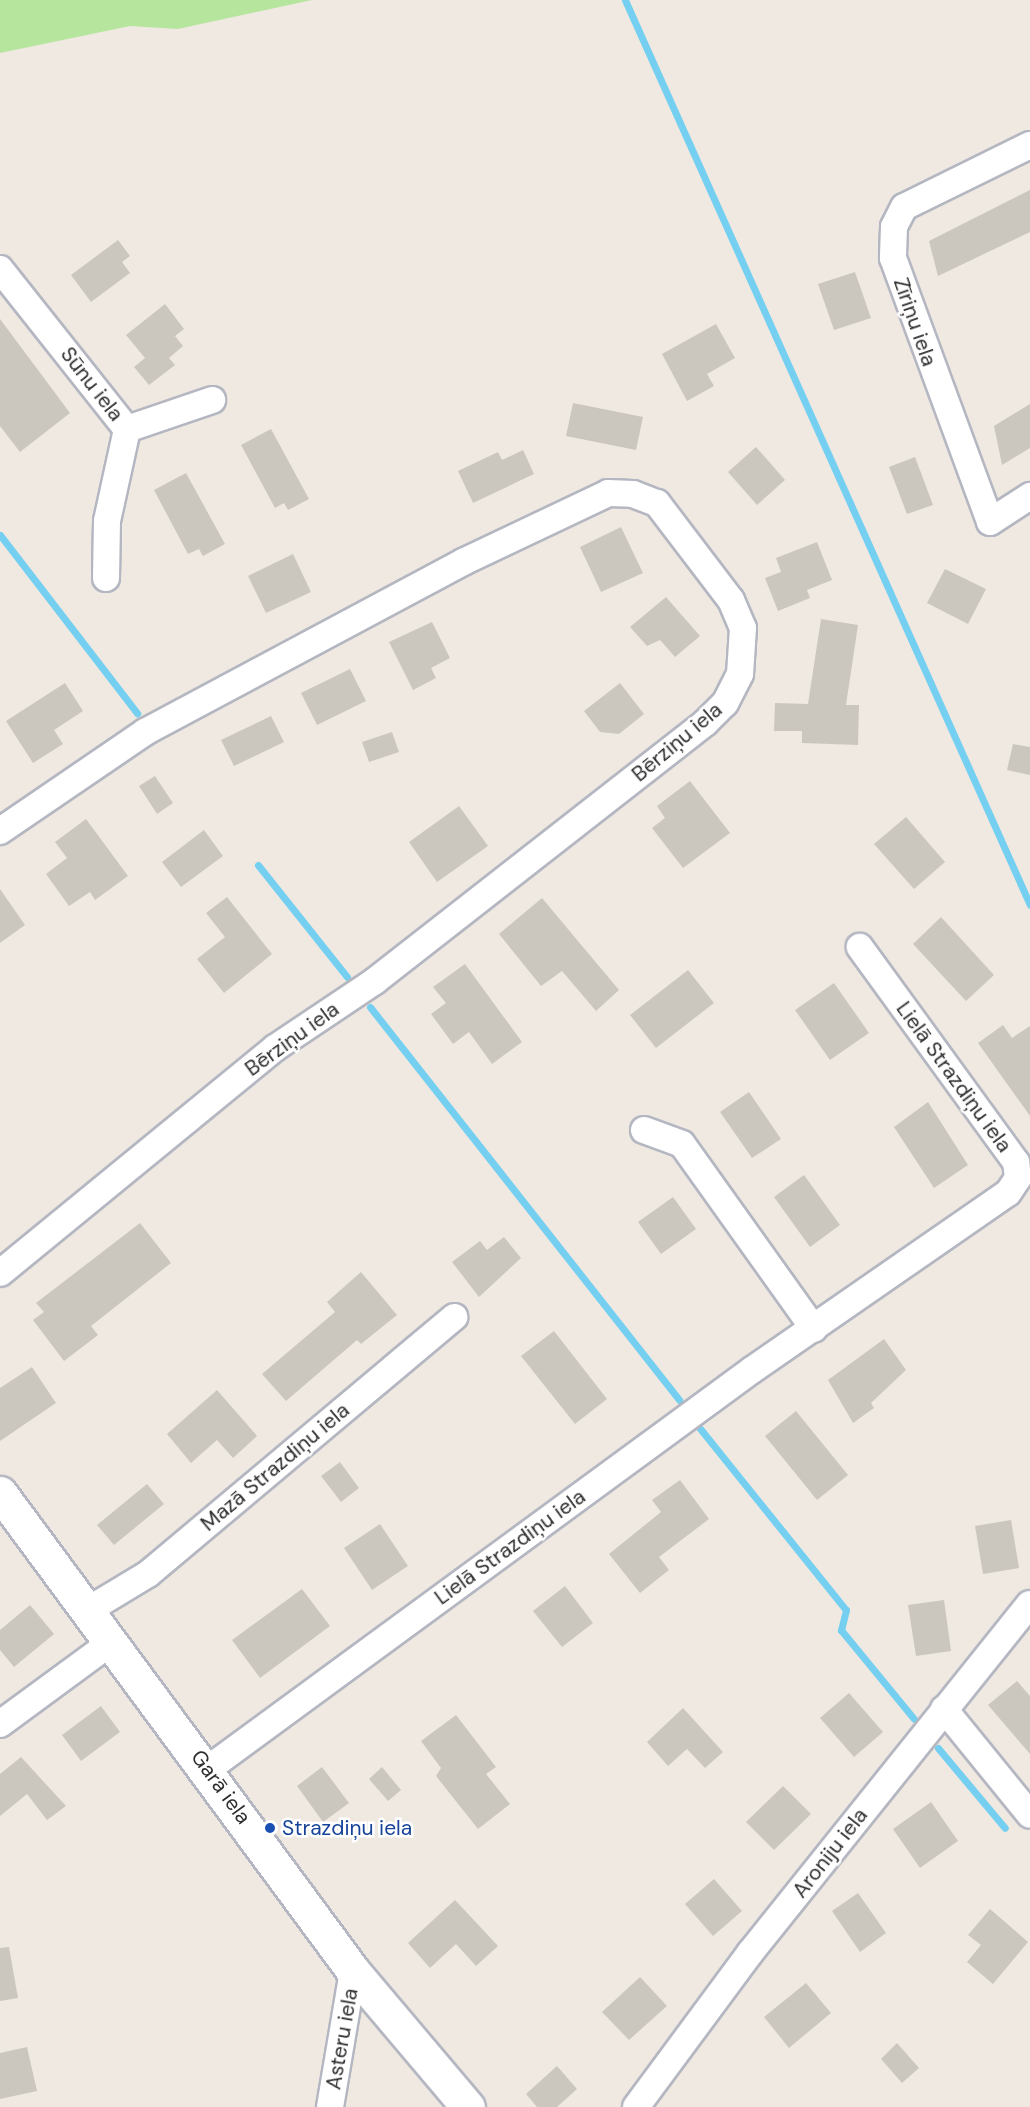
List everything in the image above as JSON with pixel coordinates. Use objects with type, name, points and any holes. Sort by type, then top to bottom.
[{"type":"street","name":"Zīriņu iela","points":[[1030,145],[904,207],[894,227],[893,258],[990,522],[1030,496]]},
{"type":"street","name":"Sūnu iela","points":[[0,268],[127,429],[212,400]]},
{"type":"street","points":[[106,578],[106,521],[127,429]]},
{"type":"street","name":"Bērziņu iela","points":[[0,831],[145,732],[463,562],[608,493],[633,494],[657,503],[731,600],[743,628],[740,674],[725,703],[705,723],[375,981],[275,1048],[0,1273]]},
{"type":"street","name":"Lielā Strazdiņu iela","points":[[208,1769],[814,1329],[1008,1193],[1018,1178],[1016,1162],[860,947]]},
{"type":"street","points":[[644,1130],[682,1144],[814,1329]]},
{"type":"street","name":"Mazā Strazdiņu iela","points":[[90,1609],[148,1574],[454,1317]]},
{"type":"street","name":"Garā iela","points":[[0,1493],[90,1609],[353,1971],[468,2107]]},
{"type":"street","name":"Aroniju iela","points":[[636,2107],[944,1709],[1030,1604]]},
{"type":"street","points":[[0,1724],[113,1641]]},
{"type":"street","points":[[944,1709],[1030,1815]]},
{"type":"street","name":"Asteru iela","points":[[330,2107],[353,1971]]},
{"type":"green space","points":[[0,0],[312,0],[178,29],[130,26],[0,53]]},
{"type":"building","points":[[1030,190],[1030,232],[938,276],[929,241]]},
{"type":"building","points":[[118,240],[130,256],[122,262],[130,273],[91,302],[71,275]]},
{"type":"building","points":[[855,272],[871,318],[834,330],[818,284]]},
{"type":"building","points":[[165,304],[184,329],[175,336],[183,346],[169,358],[175,365],[149,385],[134,367],[145,358],[126,335]]},
{"type":"building","points":[[0,319],[70,413],[20,452],[0,426]]},
{"type":"building","points":[[716,324],[735,358],[707,374],[714,386],[687,401],[662,354]]},
{"type":"building","points":[[573,403],[643,417],[636,450],[566,436]]},
{"type":"building","points":[[1030,404],[1030,448],[1002,465],[994,426]]},
{"type":"building","points":[[271,429],[309,499],[288,510],[284,503],[275,508],[241,445]]},
{"type":"building","points":[[756,447],[785,480],[757,505],[728,472]]},
{"type":"building","points":[[523,450],[534,474],[473,503],[458,471],[498,452],[502,460]]},
{"type":"building","points":[[915,457],[933,505],[907,514],[889,467]]},
{"type":"building","points":[[186,473],[225,544],[203,556],[199,549],[188,554],[154,490]]},
{"type":"building","points":[[621,527],[643,573],[601,592],[580,547]]},
{"type":"building","points":[[817,542],[832,580],[807,590],[810,598],[778,611],[765,578],[781,572],[776,558]]},
{"type":"building","points":[[293,554],[311,592],[266,613],[248,576]]},
{"type":"building","points":[[945,569],[986,589],[968,624],[927,603]]},
{"type":"building","points":[[666,597],[700,636],[675,657],[660,640],[647,646],[630,627]]},
{"type":"building","points":[[821,619],[858,625],[846,705],[859,705],[858,745],[802,743],[802,731],[774,731],[775,703],[808,704]]},
{"type":"building","points":[[432,622],[450,658],[431,668],[436,678],[413,690],[389,642]]},
{"type":"building","points":[[350,669],[366,701],[317,725],[301,693]]},
{"type":"building","points":[[65,683],[83,711],[54,730],[63,744],[33,763],[6,721]]},
{"type":"building","points":[[620,683],[644,714],[619,734],[600,732],[584,711]]},
{"type":"building","points":[[271,716],[284,742],[234,766],[221,740]]},
{"type":"building","points":[[392,732],[399,752],[369,762],[362,742]]},
{"type":"building","points":[[1013,744],[1030,747],[1030,775],[1007,770]]},
{"type":"building","points":[[155,776],[173,803],[157,814],[139,786]]},
{"type":"building","points":[[690,781],[730,833],[683,868],[652,828],[665,818],[657,806]]},
{"type":"building","points":[[459,806],[488,846],[437,882],[409,842]]},
{"type":"building","points":[[906,817],[945,862],[914,889],[874,844]]},
{"type":"building","points":[[86,819],[128,876],[95,900],[90,892],[69,906],[46,874],[67,858],[55,842]]},
{"type":"building","points":[[204,830],[223,856],[181,887],[162,862]]},
{"type":"building","points":[[0,889],[25,925],[0,943]]},
{"type":"building","points":[[227,897],[272,954],[224,993],[197,959],[225,937],[206,913]]},
{"type":"building","points":[[542,898],[619,990],[596,1011],[562,971],[541,986],[499,934]]},
{"type":"building","points":[[941,917],[994,975],[966,1001],[913,944]]},
{"type":"building","points":[[465,964],[522,1042],[492,1064],[469,1032],[453,1044],[431,1014],[446,1003],[433,987]]},
{"type":"building","points":[[688,970],[714,1003],[656,1048],[630,1015]]},
{"type":"building","points":[[834,983],[869,1033],[830,1060],[795,1010]]},
{"type":"building","points":[[1003,1025],[1012,1038],[1030,1026],[1030,1116],[978,1043]]},
{"type":"building","points":[[749,1092],[781,1139],[752,1158],[720,1112]]},
{"type":"building","points":[[928,1102],[968,1165],[934,1188],[894,1127]]},
{"type":"building","points":[[804,1175],[840,1225],[810,1247],[774,1197]]},
{"type":"building","points":[[673,1197],[696,1229],[661,1254],[638,1222]]},
{"type":"building","points":[[140,1223],[171,1263],[91,1326],[98,1335],[64,1361],[33,1320],[44,1312],[36,1303]]},
{"type":"building","points":[[504,1237],[521,1258],[479,1297],[452,1262],[480,1241],[487,1250]]},
{"type":"building","points":[[361,1272],[397,1315],[361,1344],[357,1340],[286,1401],[262,1374],[335,1312],[327,1302]]},
{"type":"building","points":[[554,1331],[607,1399],[575,1424],[521,1356]]},
{"type":"building","points":[[884,1339],[906,1370],[871,1403],[874,1408],[853,1423],[828,1380]]},
{"type":"building","points":[[32,1367],[56,1403],[0,1441],[0,1388]]},
{"type":"building","points":[[217,1390],[257,1436],[233,1458],[217,1440],[191,1463],[167,1434]]},
{"type":"building","points":[[796,1411],[848,1475],[817,1500],[765,1436]]},
{"type":"building","points":[[340,1462],[359,1488],[341,1502],[321,1476]]},
{"type":"building","points":[[680,1480],[709,1519],[659,1557],[669,1570],[640,1593],[609,1554],[661,1512],[652,1500]]},
{"type":"building","points":[[147,1484],[164,1504],[114,1545],[97,1525]]},
{"type":"building","points":[[1011,1520],[1019,1568],[983,1574],[975,1526]]},
{"type":"building","points":[[380,1524],[408,1566],[372,1590],[344,1548]]},
{"type":"building","points":[[565,1586],[593,1623],[562,1647],[533,1611]]},
{"type":"building","points":[[302,1589],[330,1626],[260,1678],[232,1640]]},
{"type":"building","points":[[944,1600],[951,1651],[916,1656],[908,1605]]},
{"type":"building","points":[[30,1605],[54,1634],[14,1667],[0,1650],[0,1630]]},
{"type":"building","points":[[1017,1681],[1030,1696],[1030,1754],[988,1705]]},
{"type":"building","points":[[849,1693],[883,1732],[854,1757],[820,1718]]},
{"type":"building","points":[[101,1706],[120,1732],[81,1761],[62,1735]]},
{"type":"building","points":[[683,1708],[723,1752],[705,1768],[687,1749],[668,1766],[647,1742]]},
{"type":"building","points":[[456,1715],[496,1767],[486,1774],[510,1804],[478,1829],[436,1776],[441,1768],[421,1741]]},
{"type":"building","points":[[21,1757],[66,1806],[47,1820],[27,1794],[0,1816],[0,1774]]},
{"type":"building","points":[[322,1767],[349,1803],[323,1822],[297,1786]]},
{"type":"building","points":[[382,1767],[401,1790],[388,1801],[369,1779]]},
{"type":"building","points":[[783,1786],[811,1814],[774,1850],[746,1822]]},
{"type":"building","points":[[931,1802],[958,1841],[920,1868],[893,1829]]},
{"type":"building","points":[[714,1879],[742,1911],[713,1936],[685,1904]]},
{"type":"building","points":[[858,1893],[886,1933],[860,1952],[832,1911]]},
{"type":"building","points":[[455,1900],[498,1946],[476,1966],[456,1944],[430,1968],[408,1943]]},
{"type":"building","points":[[990,1909],[1028,1942],[993,1984],[967,1962],[981,1945],[968,1935]]},
{"type":"building","points":[[9,1947],[18,1998],[0,2001],[0,1948]]},
{"type":"building","points":[[640,1977],[667,2006],[629,2040],[602,2012]]},
{"type":"building","points":[[806,1983],[831,2013],[789,2048],[764,2017]]},
{"type":"building","points":[[897,2043],[919,2068],[902,2083],[881,2059]]},
{"type":"building","points":[[27,2047],[37,2091],[0,2099],[0,2053]]},
{"type":"building","points":[[557,2066],[577,2089],[557,2107],[537,2107],[526,2094]]},
{"type":"waterway","points":[[625,0],[1030,905]]},
{"type":"waterway","points":[[0,535],[137,713]]},
{"type":"waterway","points":[[258,865],[347,977]]},
{"type":"waterway","points":[[370,1007],[679,1400]]},
{"type":"waterway","points":[[698,1426],[846,1610],[841,1630],[914,1719]]},
{"type":"waterway","points":[[938,1748],[1005,1828]]},
{"type":"place","name":"Strazdiņu iela","points":[[270,1828]]}]
